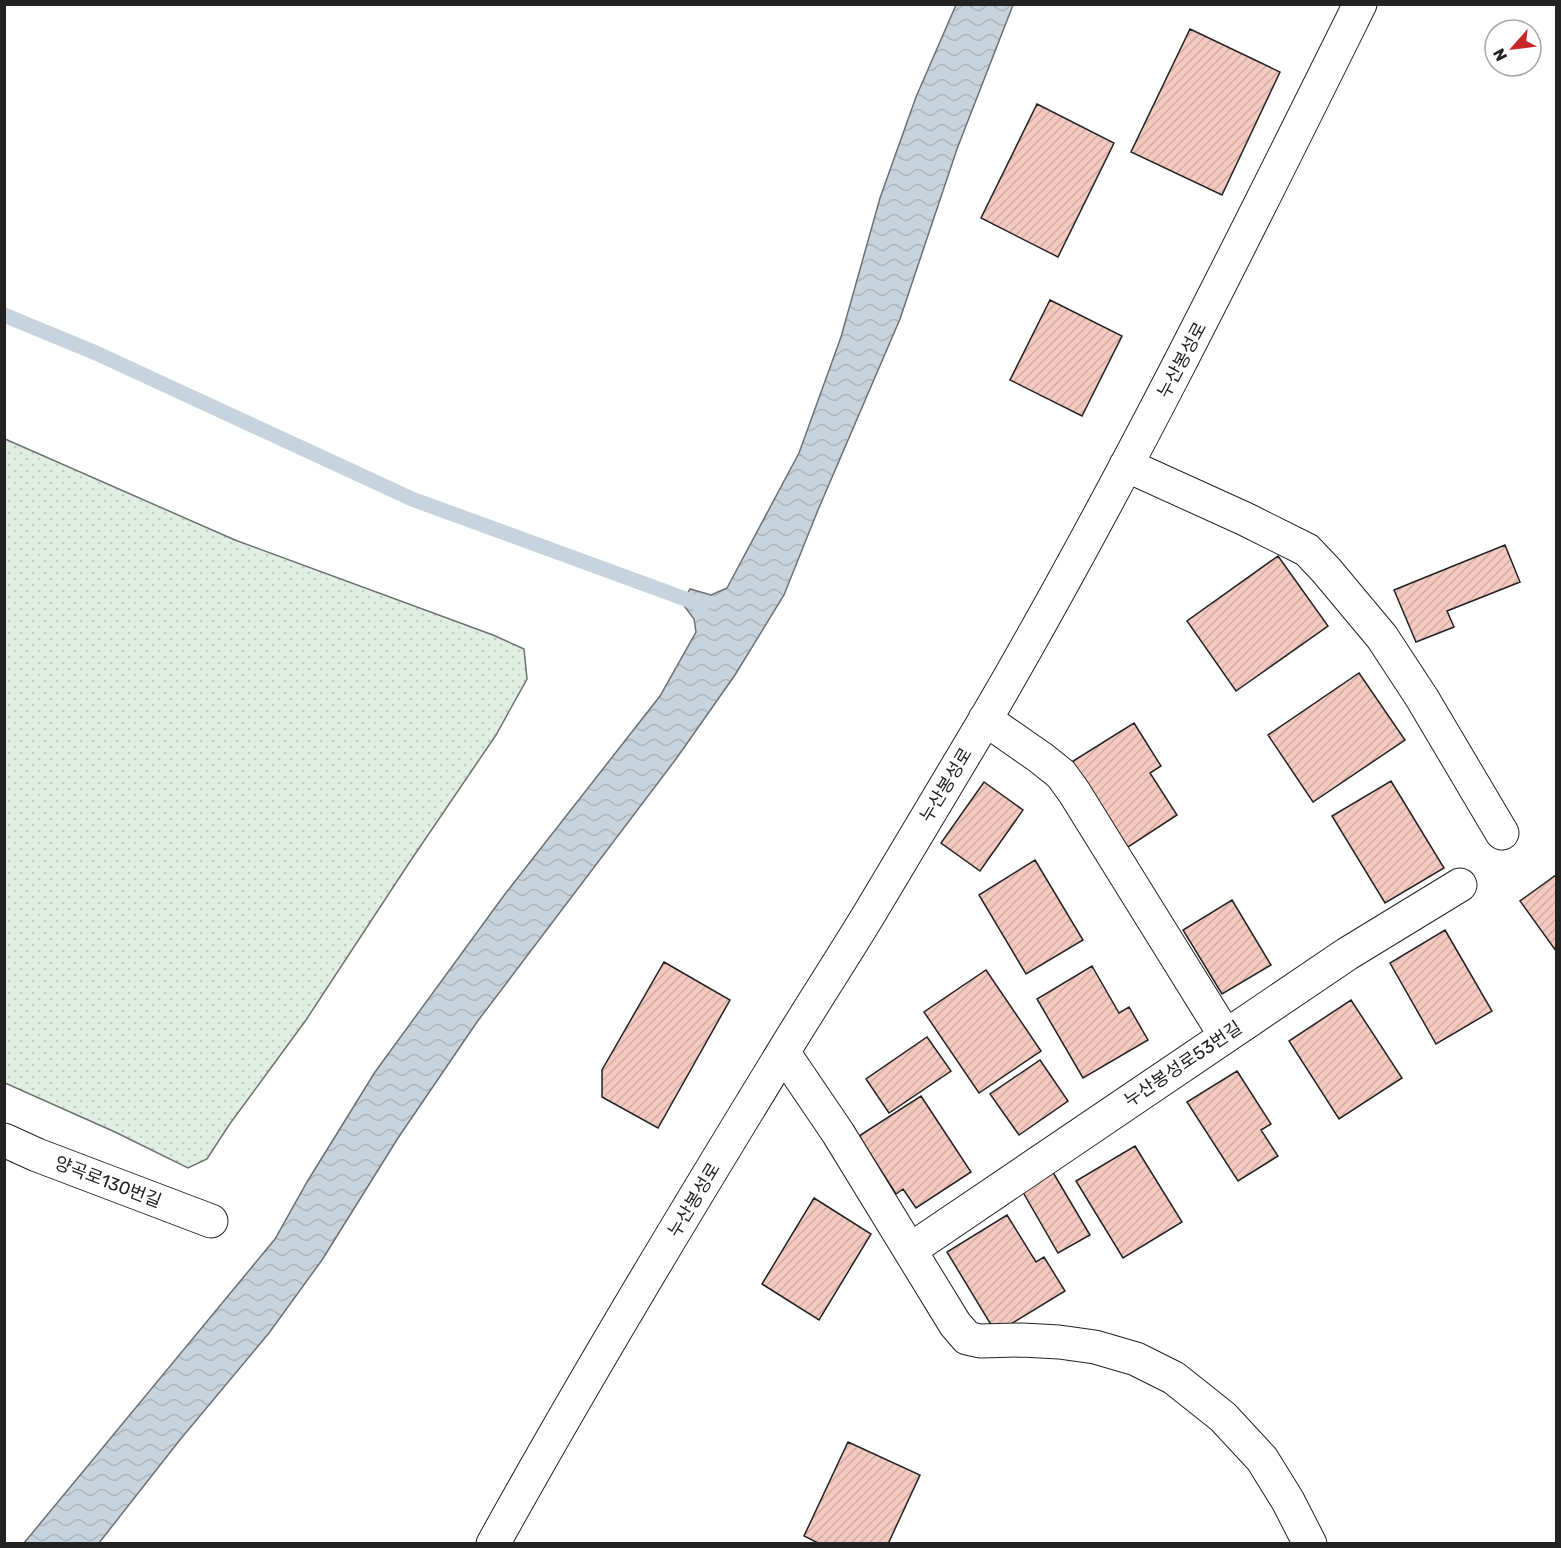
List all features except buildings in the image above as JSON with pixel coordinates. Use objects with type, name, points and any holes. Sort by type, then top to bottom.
[{"type":"street","name":"누산봉성로","points":[[493,1544],[612,1337],[783,1052],[870,913],[986,719],[1050,606],[1204,318],[1360,4]]},
{"type":"street","points":[[1126,465],[1307,550],[1382,637],[1422,698],[1502,833]]},
{"type":"street","points":[[986,719],[1061,774],[1225,1035]]},
{"type":"street","name":"누산봉성로53번길","points":[[910,1250],[1347,954],[1460,885]]},
{"type":"street","points":[[783,1052],[838,1133],[955,1324],[967,1338],[980,1341],[1059,1342],[1095,1347],[1136,1359],[1174,1378],[1223,1416],[1262,1459],[1288,1501],[1310,1544]]},
{"type":"street","name":"양곡로130번길","points":[[4,1140],[37,1155],[211,1221]]},
{"type":"green space","points":[[5,439],[235,540],[493,635],[524,649],[527,679],[496,735],[306,1020],[229,1125],[207,1159],[188,1168],[115,1132],[5,1083]]},
{"type":"water","points":[[956,5],[1013,5],[957,149],[900,319],[784,595],[735,675],[676,759],[477,1022],[398,1138],[322,1260],[269,1333],[179,1441],[99,1543],[24,1543],[275,1239],[307,1182],[375,1072],[505,894],[660,696],[696,632],[694,619],[682,603],[690,589],[711,595],[727,588],[799,453],[841,337],[880,198],[916,97]]},
{"type":"waterway","points":[[4,315],[96,353],[412,499],[702,605]]}]
